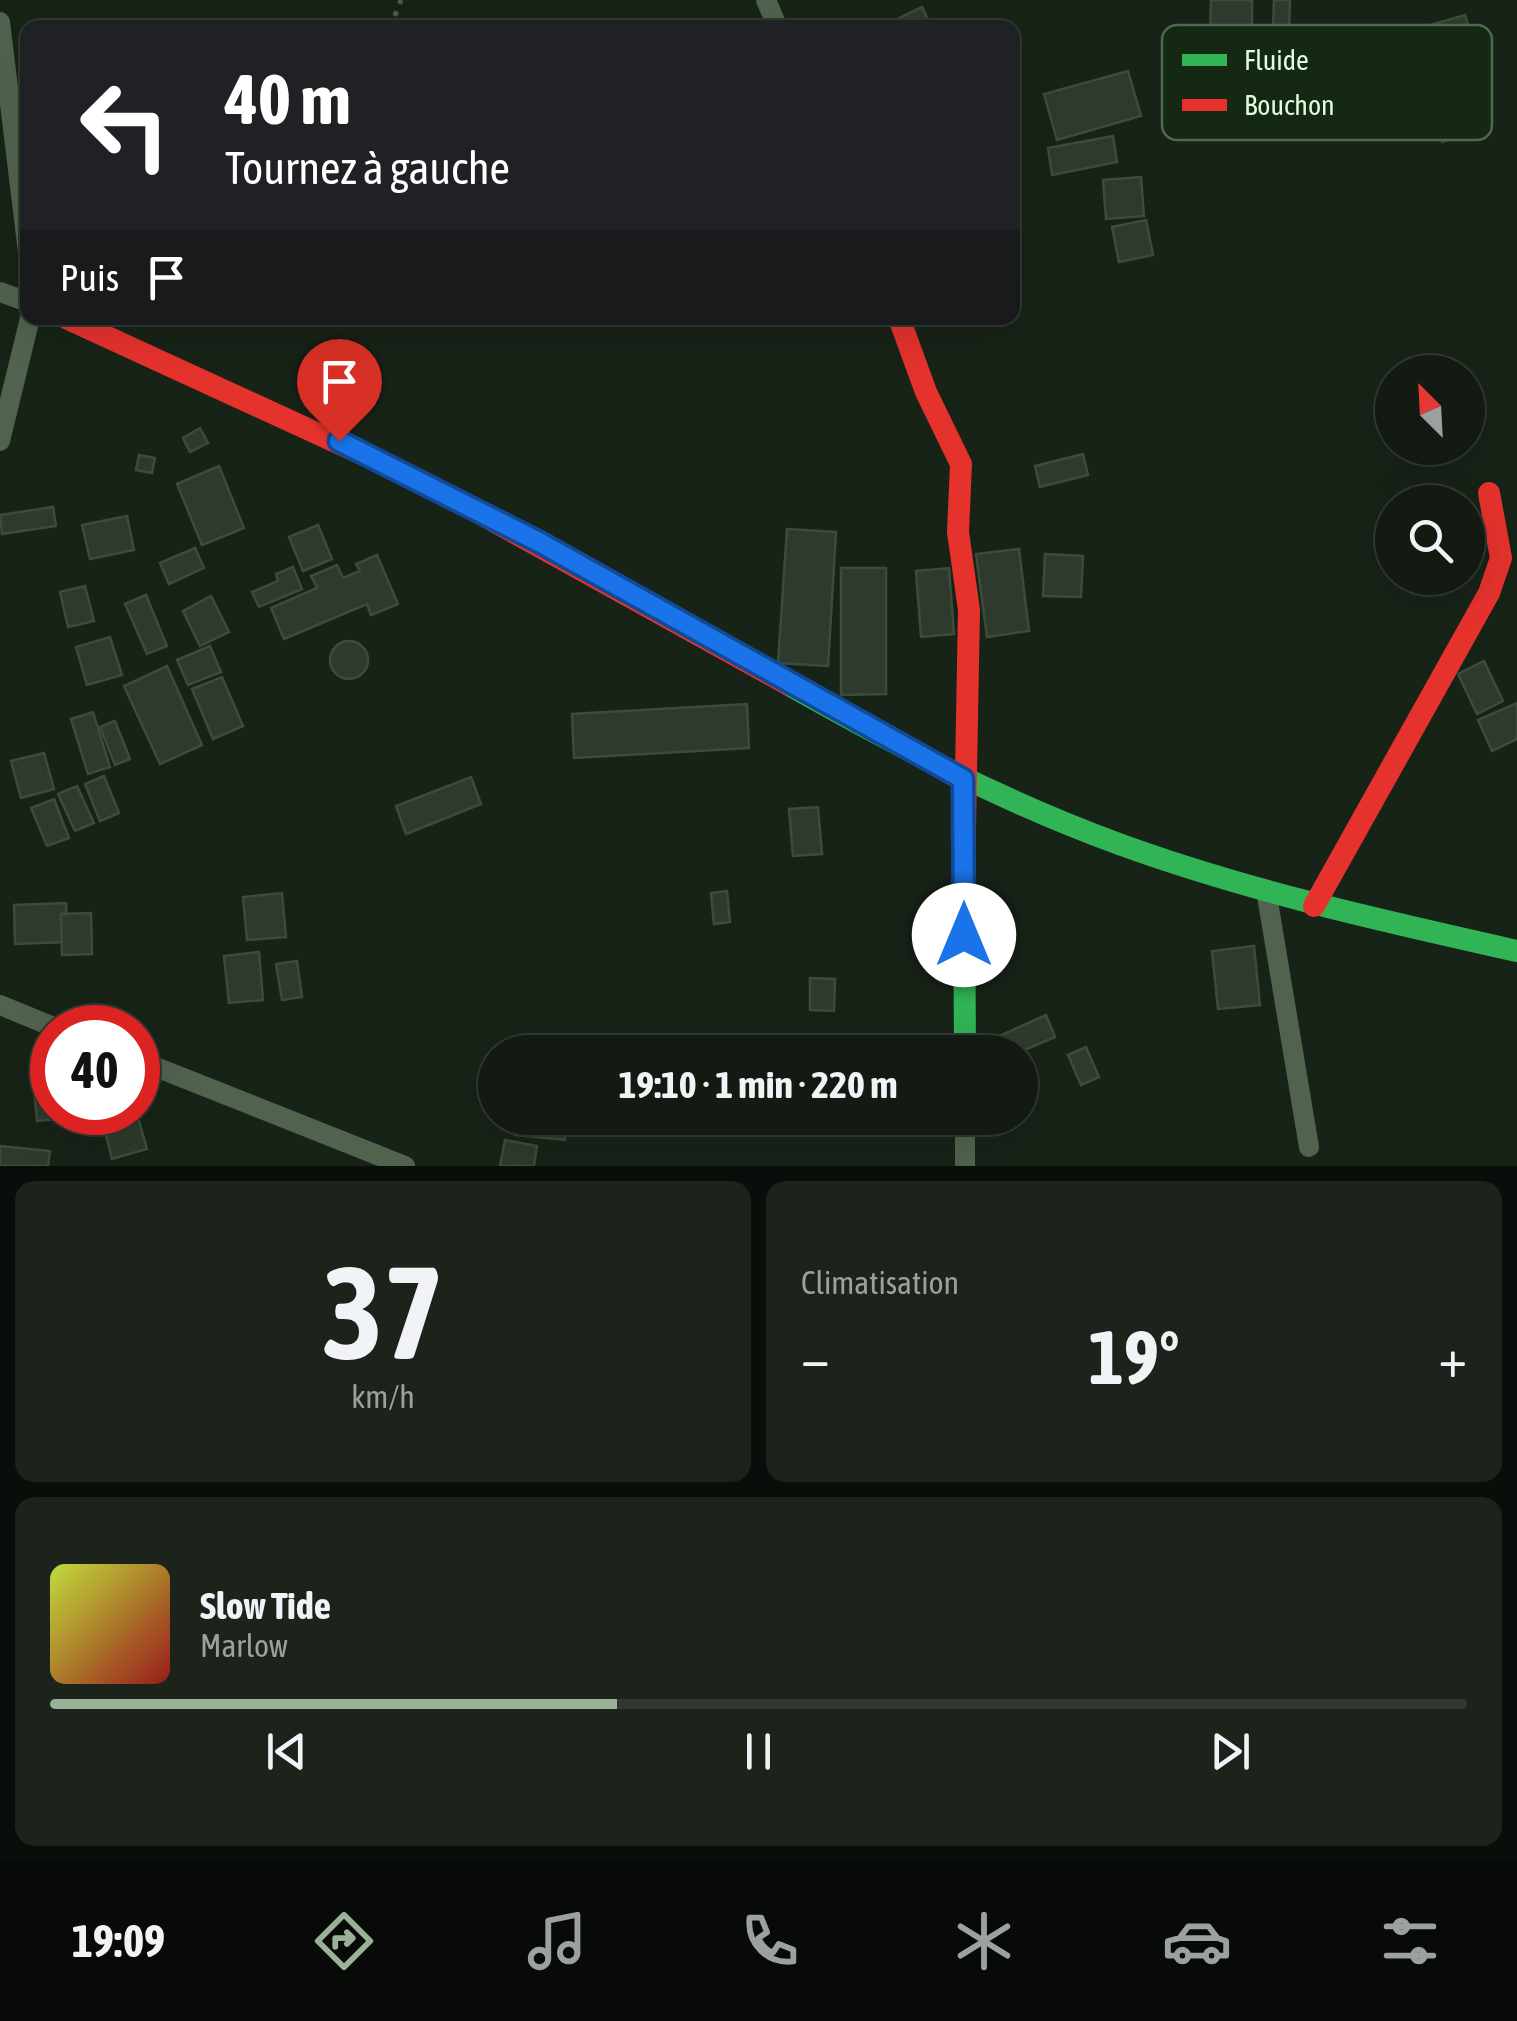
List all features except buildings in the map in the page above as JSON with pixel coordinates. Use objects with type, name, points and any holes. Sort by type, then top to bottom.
[{"type":"street","points":[[0,22],[20,165]]},
{"type":"street","points":[[0,441],[28,325]]},
{"type":"street","points":[[83,325],[239,390],[539,542],[963,779],[1068,825],[1314,906],[1517,952]]},
{"type":"street","points":[[901,325],[926,392],[961,464],[958,532],[969,610],[963,779],[965,1035]]},
{"type":"street","points":[[1314,906],[1489,593],[1501,558],[1488,492]]},
{"type":"street","points":[[1266,890],[1309,1148]]},
{"type":"street","points":[[0,1005],[30,1017]]},
{"type":"street","points":[[160,1069],[405,1166]]},
{"type":"street","points":[[965,1135],[965,1166]]},
{"type":"traffic: fast","points":[[789,685],[951,771],[1119,844],[1266,891],[1517,951]]},
{"type":"traffic: fast","points":[[964,880],[965,1035]]},
{"type":"traffic: jam","points":[[81,325],[425,483],[789,685]]},
{"type":"traffic: jam","points":[[902,325],[926,392],[961,464],[958,532],[969,610],[964,880]]},
{"type":"traffic: jam","points":[[1314,906],[1489,593],[1501,558],[1489,493]]},
{"type":"route","points":[[339,441],[539,542],[963,779],[964,935]]}]
